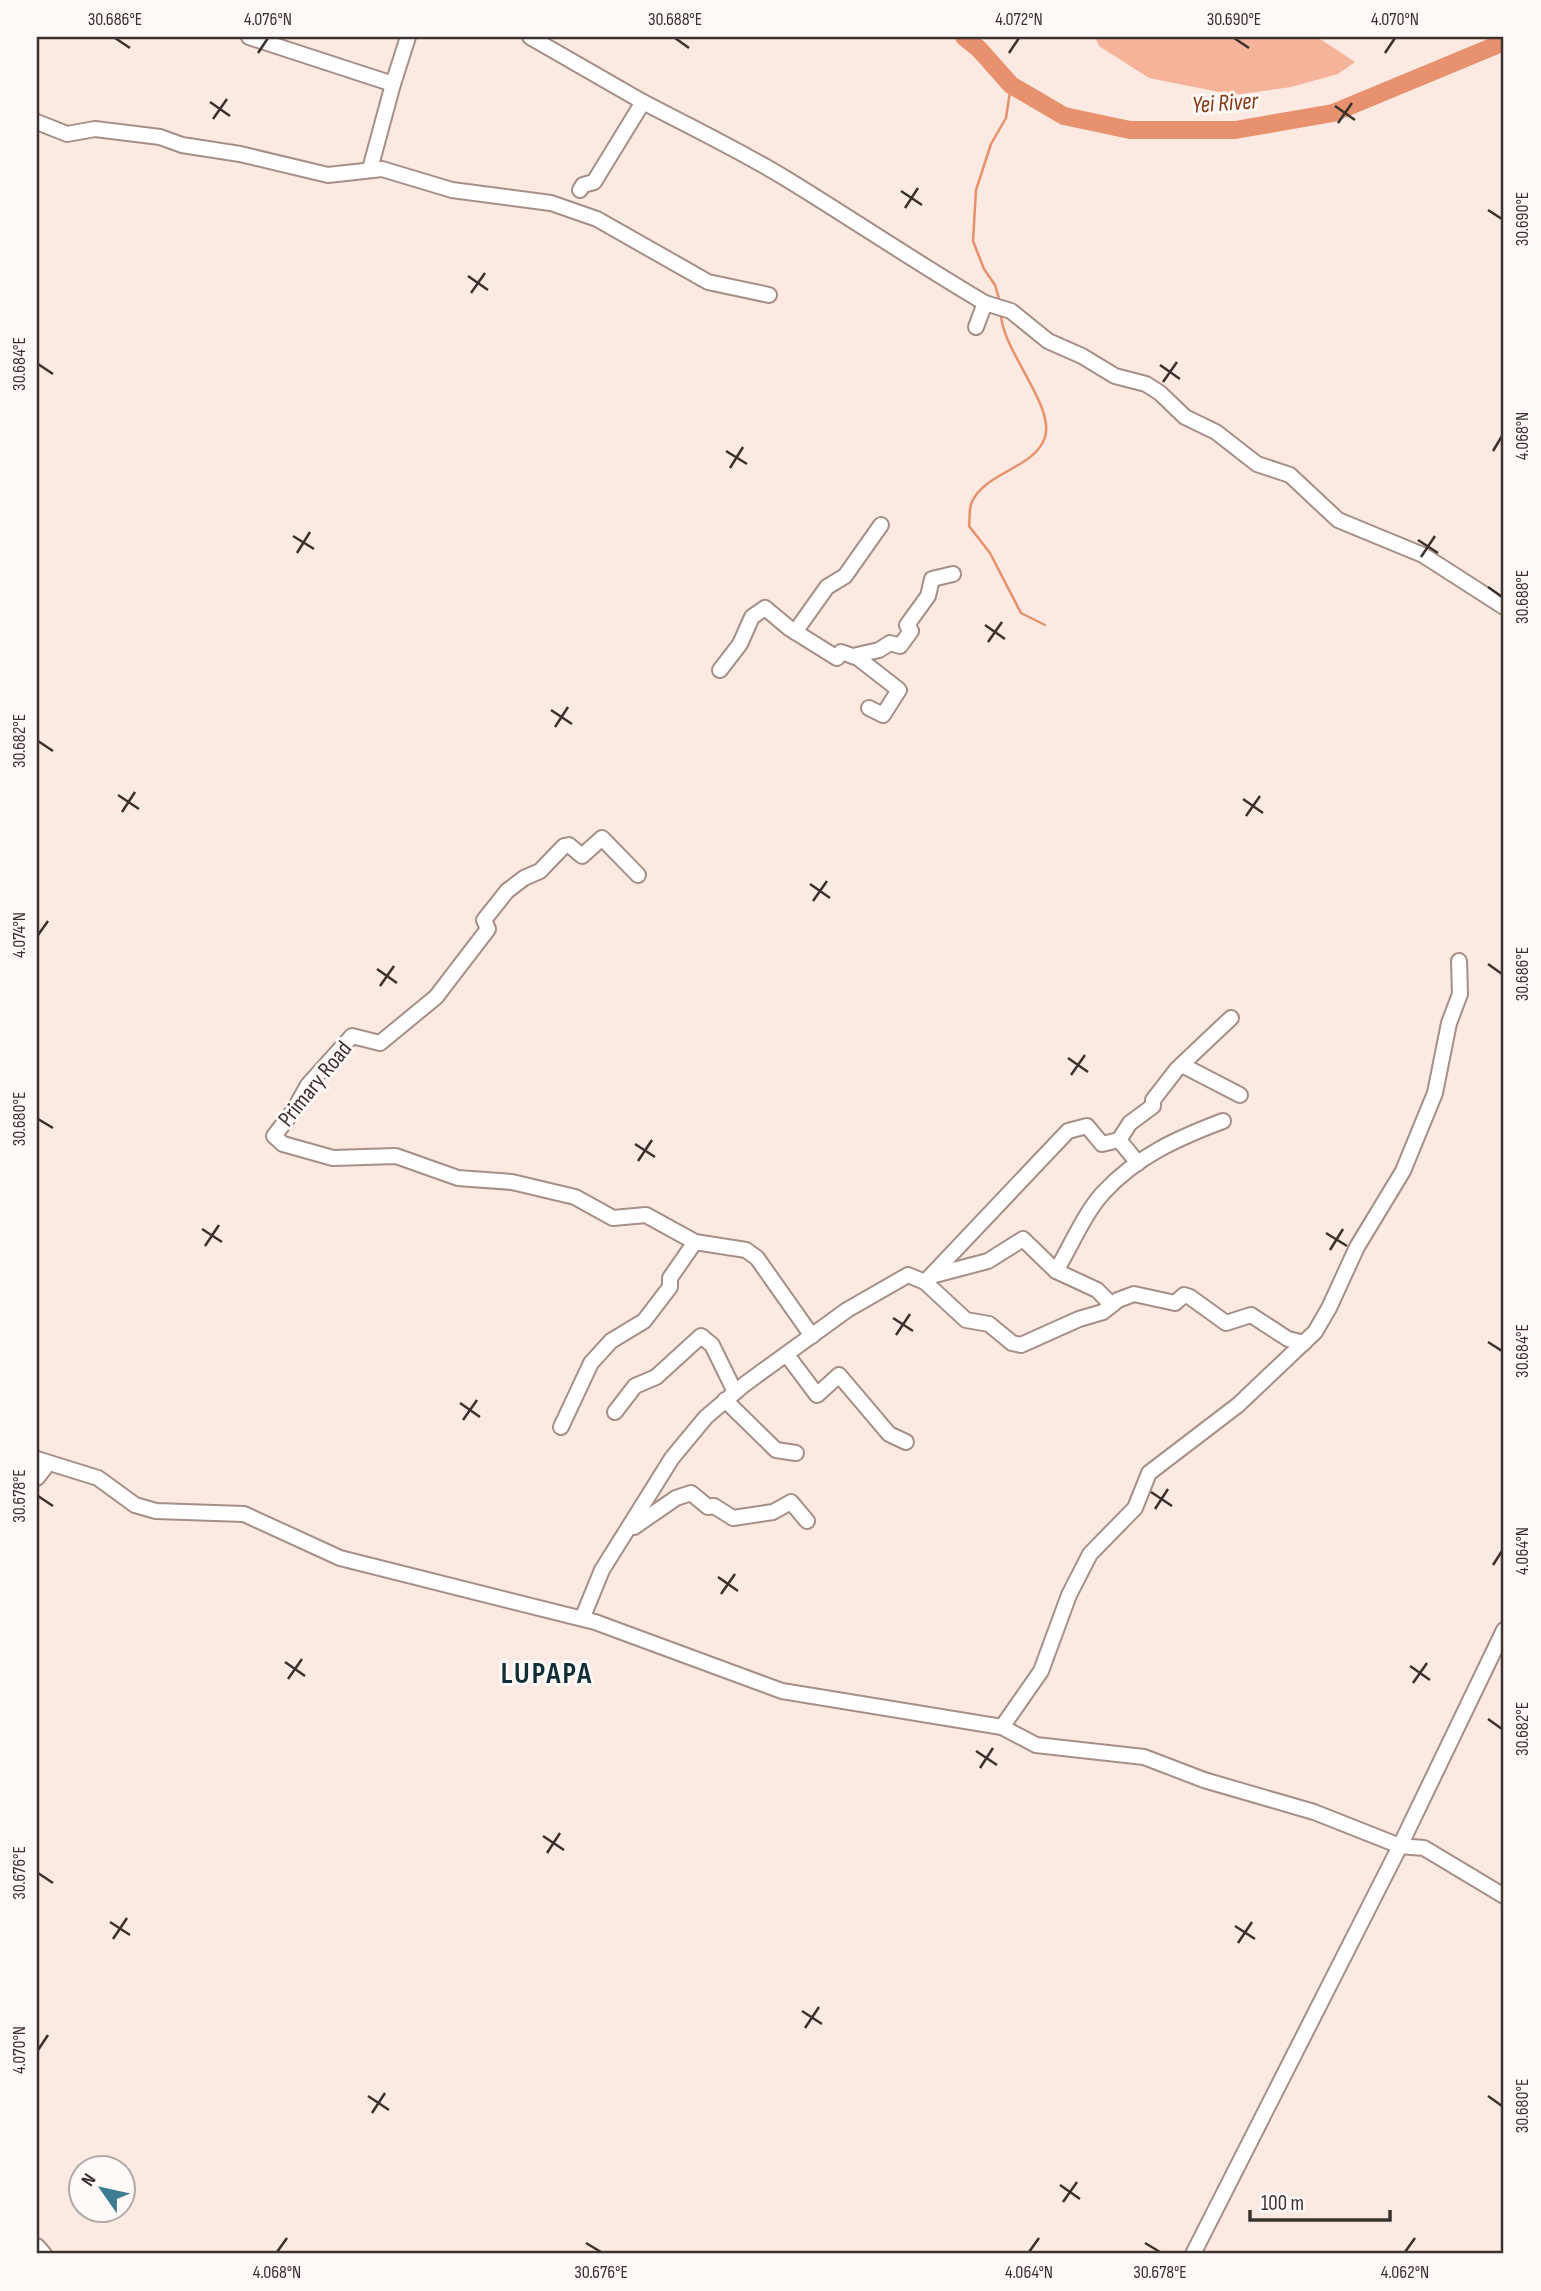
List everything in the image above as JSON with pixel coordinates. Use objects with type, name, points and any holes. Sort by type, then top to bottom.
[{"type":"street","points":[[249,37],[393,84]]},
{"type":"street","points":[[370,169],[408,37]]},
{"type":"street","points":[[530,37],[643,102],[706,133],[786,178],[838,214],[985,303],[1011,311],[1048,341],[1082,356],[1115,376],[1146,384],[1160,393],[1185,417],[1216,432],[1257,464],[1290,475],[1338,520],[1423,555],[1504,607]]},
{"type":"street","points":[[580,190],[583,186],[594,183],[643,102]]},
{"type":"street","points":[[37,122],[67,134],[94,129],[160,137],[182,145],[240,154],[328,175],[382,169],[452,190],[551,203],[597,219],[708,282],[769,295]]},
{"type":"street","points":[[976,327],[985,303]]},
{"type":"street","points":[[795,632],[827,587],[845,576],[881,525]]},
{"type":"street","points":[[853,656],[879,650],[890,643],[900,646],[911,631],[907,625],[928,596],[932,579],[953,574]]},
{"type":"street","points":[[720,670],[740,645],[752,617],[765,608],[795,632],[837,658],[841,652],[853,656],[899,690],[883,715],[869,708]]},
{"type":"street","name":"Primary Road","points":[[638,875],[602,838],[582,856],[569,845],[564,846],[540,871],[524,878],[507,891],[491,910],[484,920],[488,929],[436,998],[380,1043],[352,1036],[308,1086],[295,1110],[274,1136],[283,1144],[333,1158],[396,1156],[458,1178],[512,1182],[575,1197],[613,1218],[646,1215],[695,1242]]},
{"type":"street","points":[[1002,1727],[1041,1671],[1069,1595],[1090,1554],[1135,1508],[1149,1473],[1238,1405],[1304,1343],[1329,1308],[1357,1247],[1403,1171],[1435,1093],[1449,1023],[1460,994],[1459,961]]},
{"type":"street","points":[[927,1279],[1068,1131],[1087,1126],[1102,1144],[1119,1140],[1130,1123],[1153,1106],[1153,1100],[1182,1065],[1231,1018]]},
{"type":"street","points":[[1182,1065],[1240,1095]]},
{"type":"street","points":[[1056,1271],[1102,1194],[1161,1146],[1223,1121]]},
{"type":"street","points":[[1119,1140],[1138,1163]]},
{"type":"street","points":[[585,1619],[584,1614],[602,1570],[672,1458],[706,1417],[730,1396],[847,1310],[908,1275],[927,1279],[988,1261],[1023,1239],[1056,1271],[1097,1290],[1112,1305]]},
{"type":"street","points":[[561,1427],[591,1363],[611,1341],[644,1321],[670,1287],[670,1278],[695,1242],[746,1250],[757,1258],[812,1336]]},
{"type":"street","points":[[927,1279],[967,1320],[989,1324],[1012,1343],[1021,1345],[1079,1319],[1103,1312],[1133,1294],[1158,1302],[1167,1299],[1173,1303],[1184,1295],[1226,1322],[1251,1315],[1288,1339],[1304,1343]]},
{"type":"street","points":[[615,1412],[635,1386],[656,1377],[701,1336],[712,1345],[730,1396],[776,1450],[796,1453]]},
{"type":"street","points":[[787,1355],[817,1395],[839,1375],[889,1434],[906,1442]]},
{"type":"street","points":[[37,1478],[43,1462],[98,1478],[135,1506],[156,1511],[244,1514],[340,1558],[585,1619],[782,1691],[1002,1727],[1036,1745],[1144,1757],[1204,1780],[1314,1812],[1400,1846],[1424,1848],[1504,1896]]},
{"type":"street","points":[[627,1532],[676,1498],[691,1493],[708,1507],[714,1506],[733,1518],[773,1512],[791,1502],[807,1521]]},
{"type":"street","points":[[1193,2254],[1400,1846],[1504,1630]]},
{"type":"street","points":[[37,2246],[44,2254]]},
{"type":"shaded area","points":[[1095,37],[1317,37],[1355,62],[1338,74],[1291,87],[1234,95],[1149,78],[1099,46]]},
{"type":"waterway","name":"Yei River","points":[[964,37],[979,49],[1011,85],[1064,116],[1130,130],[1235,130],[1333,113],[1504,42]]},
{"type":"waterway","points":[[1000,302],[995,285],[984,269],[973,241],[976,190],[991,144],[1006,118],[1011,85]]},
{"type":"waterway","points":[[1001,312],[1009,342],[1042,409],[1046,424],[1045,437],[1031,456],[977,493],[970,506],[969,526],[990,553],[1021,613],[1045,625]]},
{"type":"district","name":"LUPAPA","points":[[547,1674]]}]
